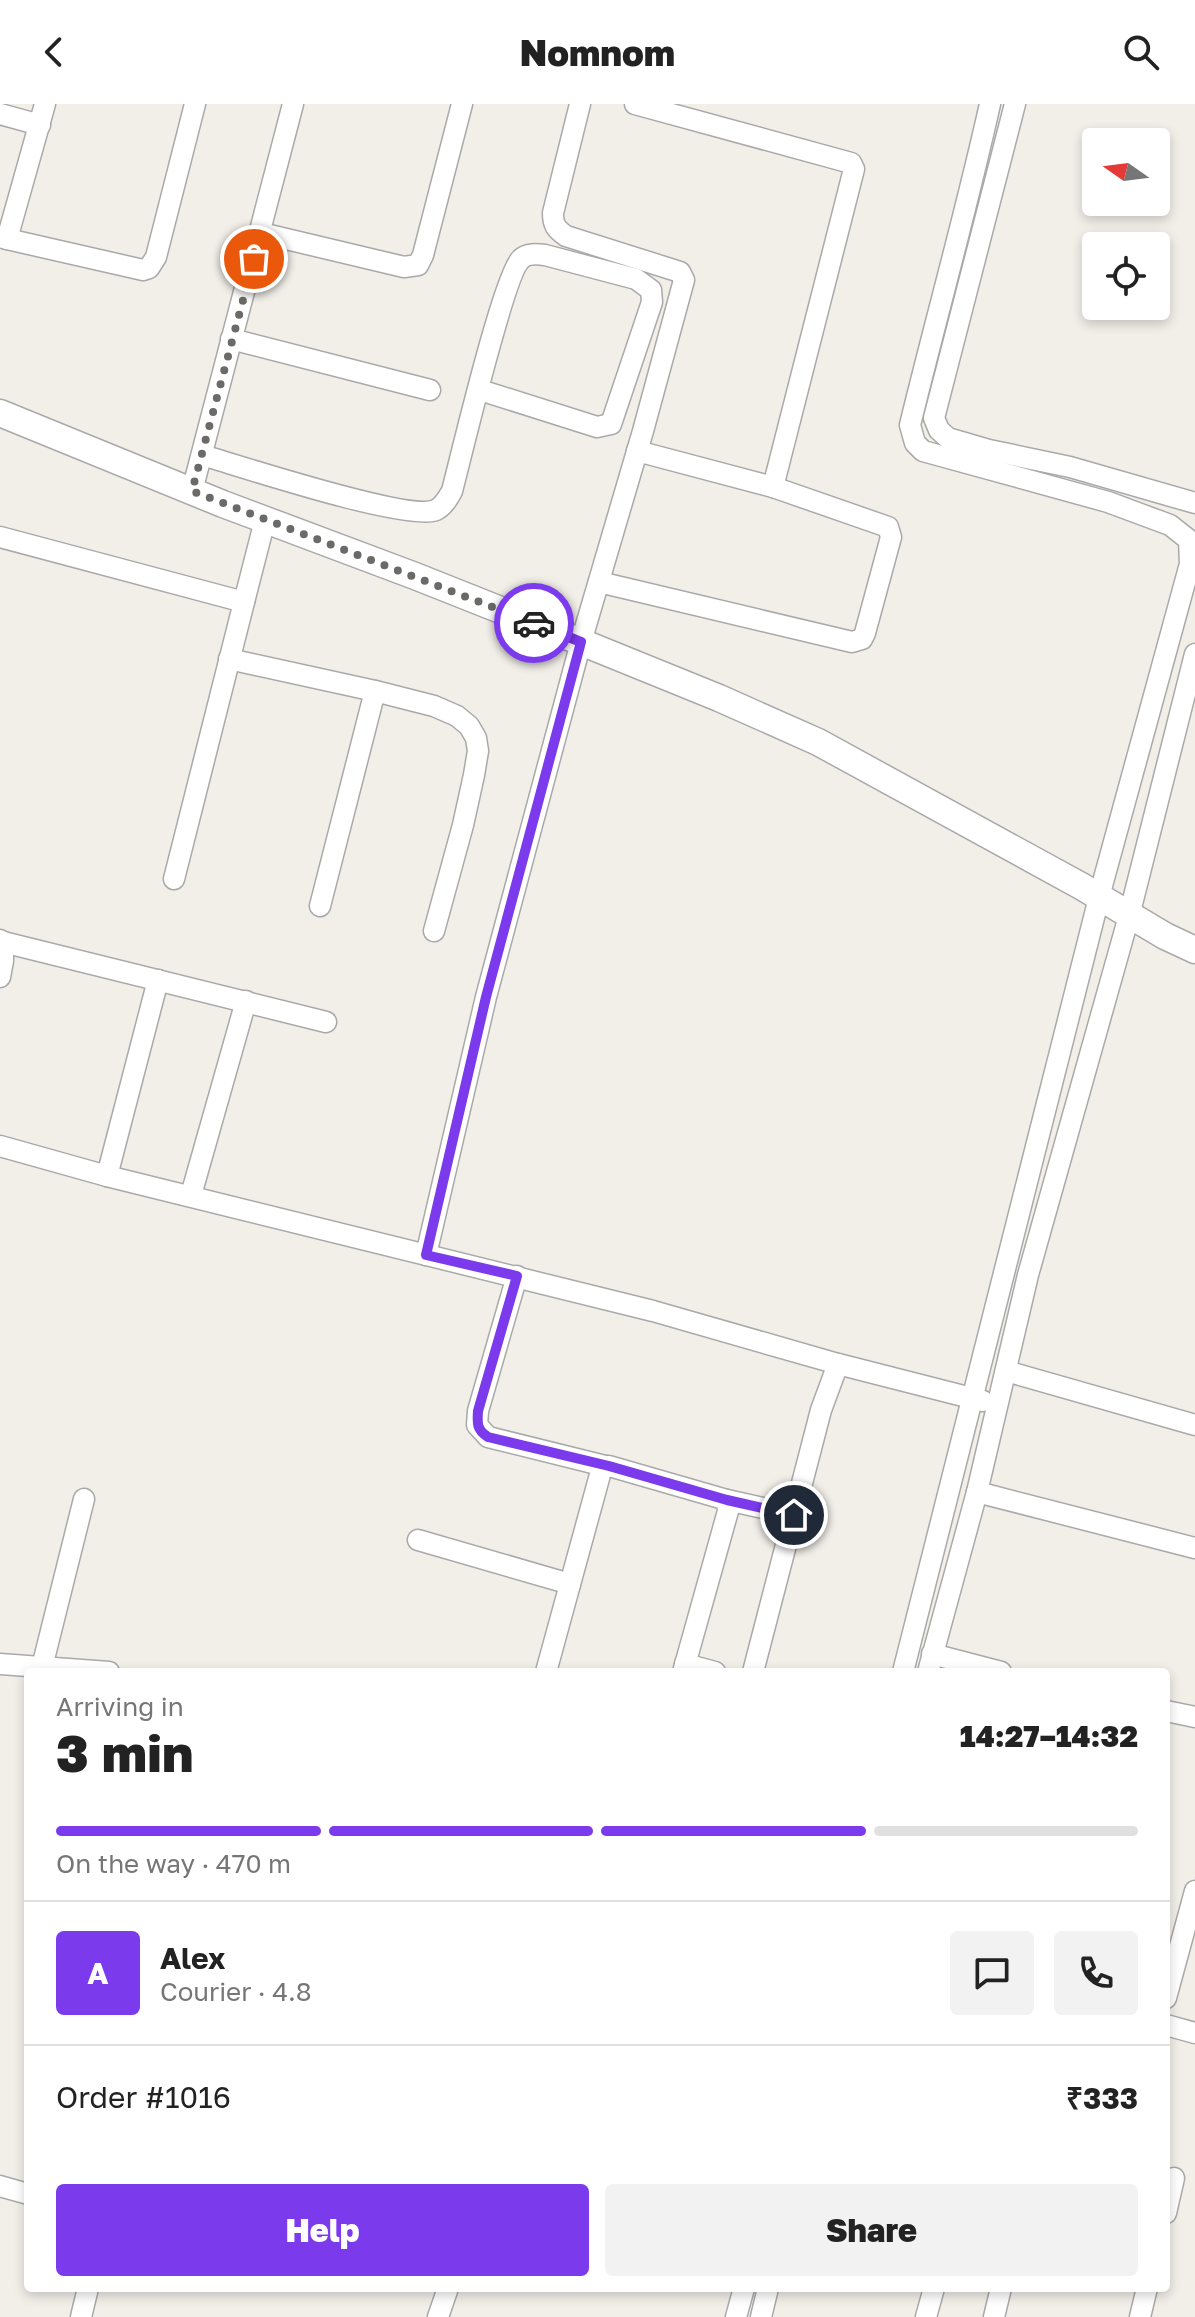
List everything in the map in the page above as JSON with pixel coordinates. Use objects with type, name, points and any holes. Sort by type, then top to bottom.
[{"type":"street","points":[[45,104],[4,238],[143,270],[149,268],[156,257],[195,104]]},
{"type":"street","points":[[192,491],[293,104]]},
{"type":"street","points":[[261,233],[404,267],[418,265],[462,104]]},
{"type":"street","points":[[426,1255],[486,997],[581,642],[684,280],[680,272],[566,236],[557,230],[553,213],[580,104]]},
{"type":"street","points":[[635,104],[851,163],[854,169],[773,487]]},
{"type":"street","points":[[904,1668],[1099,899],[1155,687],[1188,578],[1192,538],[1170,525],[1108,502],[923,451],[915,443],[910,425],[990,104]]},
{"type":"street","points":[[1015,104],[934,418],[939,430],[948,438],[989,450],[1070,467],[1195,503]]},
{"type":"street","points":[[0,114],[40,125]]},
{"type":"street","points":[[202,455],[387,508],[436,510],[452,491],[503,302],[521,259],[536,253],[545,255],[636,279],[651,290],[652,302],[611,424],[597,427],[480,390]]},
{"type":"street","points":[[231,339],[430,390]]},
{"type":"street","points":[[0,413],[581,642],[818,742],[1195,950]]},
{"type":"street","points":[[915,443],[939,430]]},
{"type":"street","points":[[599,582],[852,642],[862,639],[891,537],[888,527],[773,487],[637,451]]},
{"type":"street","points":[[174,879],[265,520]]},
{"type":"street","points":[[0,537],[244,602]]},
{"type":"street","points":[[969,1668],[930,1663],[977,1492],[1028,1275],[1190,696],[1195,654]]},
{"type":"street","points":[[229,659],[434,706],[457,716],[469,726],[476,738],[478,751],[463,825],[434,931]]},
{"type":"street","points":[[1155,687],[1190,696]]},
{"type":"street","points":[[320,906],[375,691]]},
{"type":"street","points":[[0,977],[1,941],[326,1022]]},
{"type":"street","points":[[107,1176],[158,980]]},
{"type":"street","points":[[191,1195],[246,1001]]},
{"type":"street","points":[[0,1146],[107,1176],[517,1276],[998,1405]]},
{"type":"street","points":[[517,1276],[478,1411],[477,1425],[488,1437],[794,1515]]},
{"type":"street","points":[[754,1668],[821,1410],[838,1364]]},
{"type":"street","points":[[1006,1371],[1195,1425]]},
{"type":"street","points":[[547,1668],[601,1471],[605,1466]]},
{"type":"street","points":[[977,1492],[1195,1548]]},
{"type":"street","points":[[42,1667],[84,1499]]},
{"type":"street","points":[[684,1668],[728,1511],[727,1500]]},
{"type":"street","points":[[418,1540],[570,1584]]},
{"type":"street","points":[[0,1664],[55,1668]]},
{"type":"street","points":[[1170,1712],[1195,1717]]},
{"type":"street","points":[[1170,1984],[1195,1891]]},
{"type":"street","points":[[1170,2026],[1195,2033]]},
{"type":"street","points":[[1170,2177],[1195,2182]]},
{"type":"street","points":[[0,2186],[24,2193]]},
{"type":"street","points":[[81,2317],[87,2292]]},
{"type":"street","points":[[438,2317],[447,2292]]},
{"type":"street","points":[[736,2317],[743,2292]]},
{"type":"street","points":[[761,2317],[767,2292]]},
{"type":"street","points":[[926,2317],[933,2292]]},
{"type":"street","points":[[994,2317],[1000,2292]]},
{"type":"street","points":[[1140,2317],[1146,2292]]},
{"type":"way so far","points":[[254,259],[192,491],[534,623]]},
{"type":"route","points":[[534,623],[581,642],[486,997],[426,1255],[517,1276],[478,1411],[477,1425],[481,1433],[660,1479],[727,1500],[794,1515]]}]
